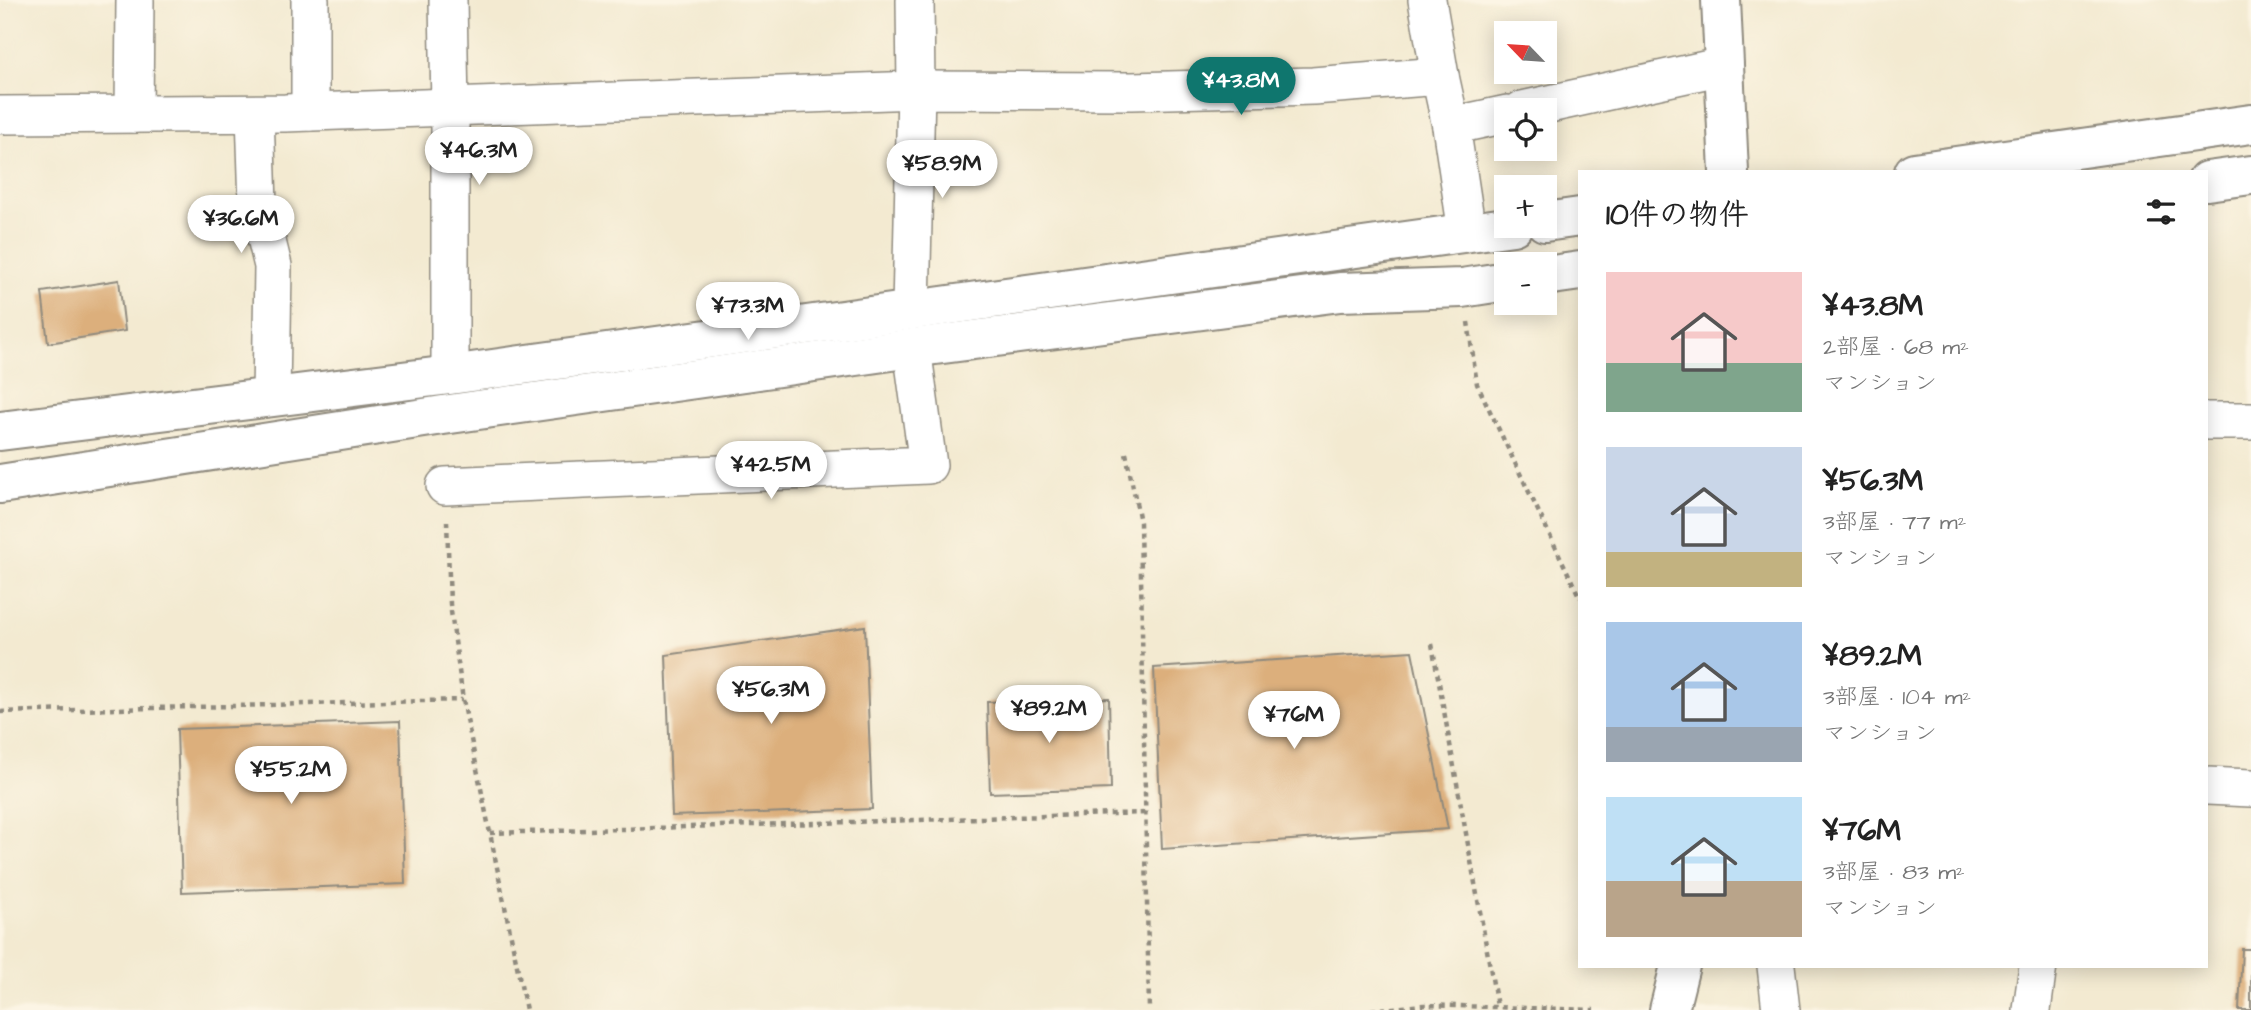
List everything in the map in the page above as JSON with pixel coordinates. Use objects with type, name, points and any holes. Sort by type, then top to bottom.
[{"type":"street","points":[[134,114],[135,0]]},
{"type":"street","points":[[310,0],[310,112]]},
{"type":"street","points":[[448,0],[450,375]]},
{"type":"street","points":[[911,309],[916,89],[915,0]]},
{"type":"street","points":[[1427,0],[1451,126],[1467,232]]},
{"type":"street","points":[[1720,0],[1729,170]]},
{"type":"street","points":[[1557,102],[1723,66]]},
{"type":"street","points":[[0,115],[255,114],[916,89],[1174,90],[1312,86],[1440,76]]},
{"type":"street","points":[[2192,132],[2251,112]]},
{"type":"street","points":[[255,114],[258,205],[274,266],[271,397]]},
{"type":"street","points":[[1451,126],[1494,117]]},
{"type":"street","points":[[1928,170],[2251,124]]},
{"type":"street","points":[[2208,183],[2251,175]]},
{"type":"street","points":[[2208,183],[2251,190]]},
{"type":"street","points":[[1557,220],[1578,217]]},
{"type":"street","points":[[0,431],[450,375],[1494,228]]},
{"type":"street","points":[[1557,274],[1578,271]]},
{"type":"street","points":[[0,484],[457,413],[912,348],[1340,292],[1462,288],[1494,283]]},
{"type":"street","points":[[445,486],[928,465],[912,348]]},
{"type":"street","points":[[2208,421],[2251,421]]},
{"type":"street","points":[[2208,786],[2251,788]]},
{"type":"street","points":[[1669,1010],[1679,968]]},
{"type":"street","points":[[1776,968],[1781,1010]]},
{"type":"street","points":[[2032,1010],[2038,968]]},
{"type":"path","points":[[1462,288],[1477,384],[1578,594]]},
{"type":"path","points":[[1126,453],[1140,522],[1149,1010]]},
{"type":"path","points":[[445,486],[450,604],[463,700],[526,1010]]},
{"type":"path","points":[[1432,644],[1497,1006]]},
{"type":"path","points":[[0,712],[463,700]]},
{"type":"path","points":[[490,833],[1146,813]]},
{"type":"path","points":[[1371,1010],[1424,1005],[1594,1010]]},
{"type":"building","points":[[119,280],[125,331],[48,343],[42,292]]},
{"type":"building","points":[[865,626],[872,809],[672,816],[666,655]]},
{"type":"building","points":[[1412,651],[1448,829],[1162,849],[1154,668]]},
{"type":"building","points":[[1109,698],[1111,789],[990,793],[987,702]]},
{"type":"building","points":[[400,721],[405,884],[182,892],[177,729]]},
{"type":"building","points":[[2242,949],[2251,949],[2251,1010],[2239,1010]]}]
